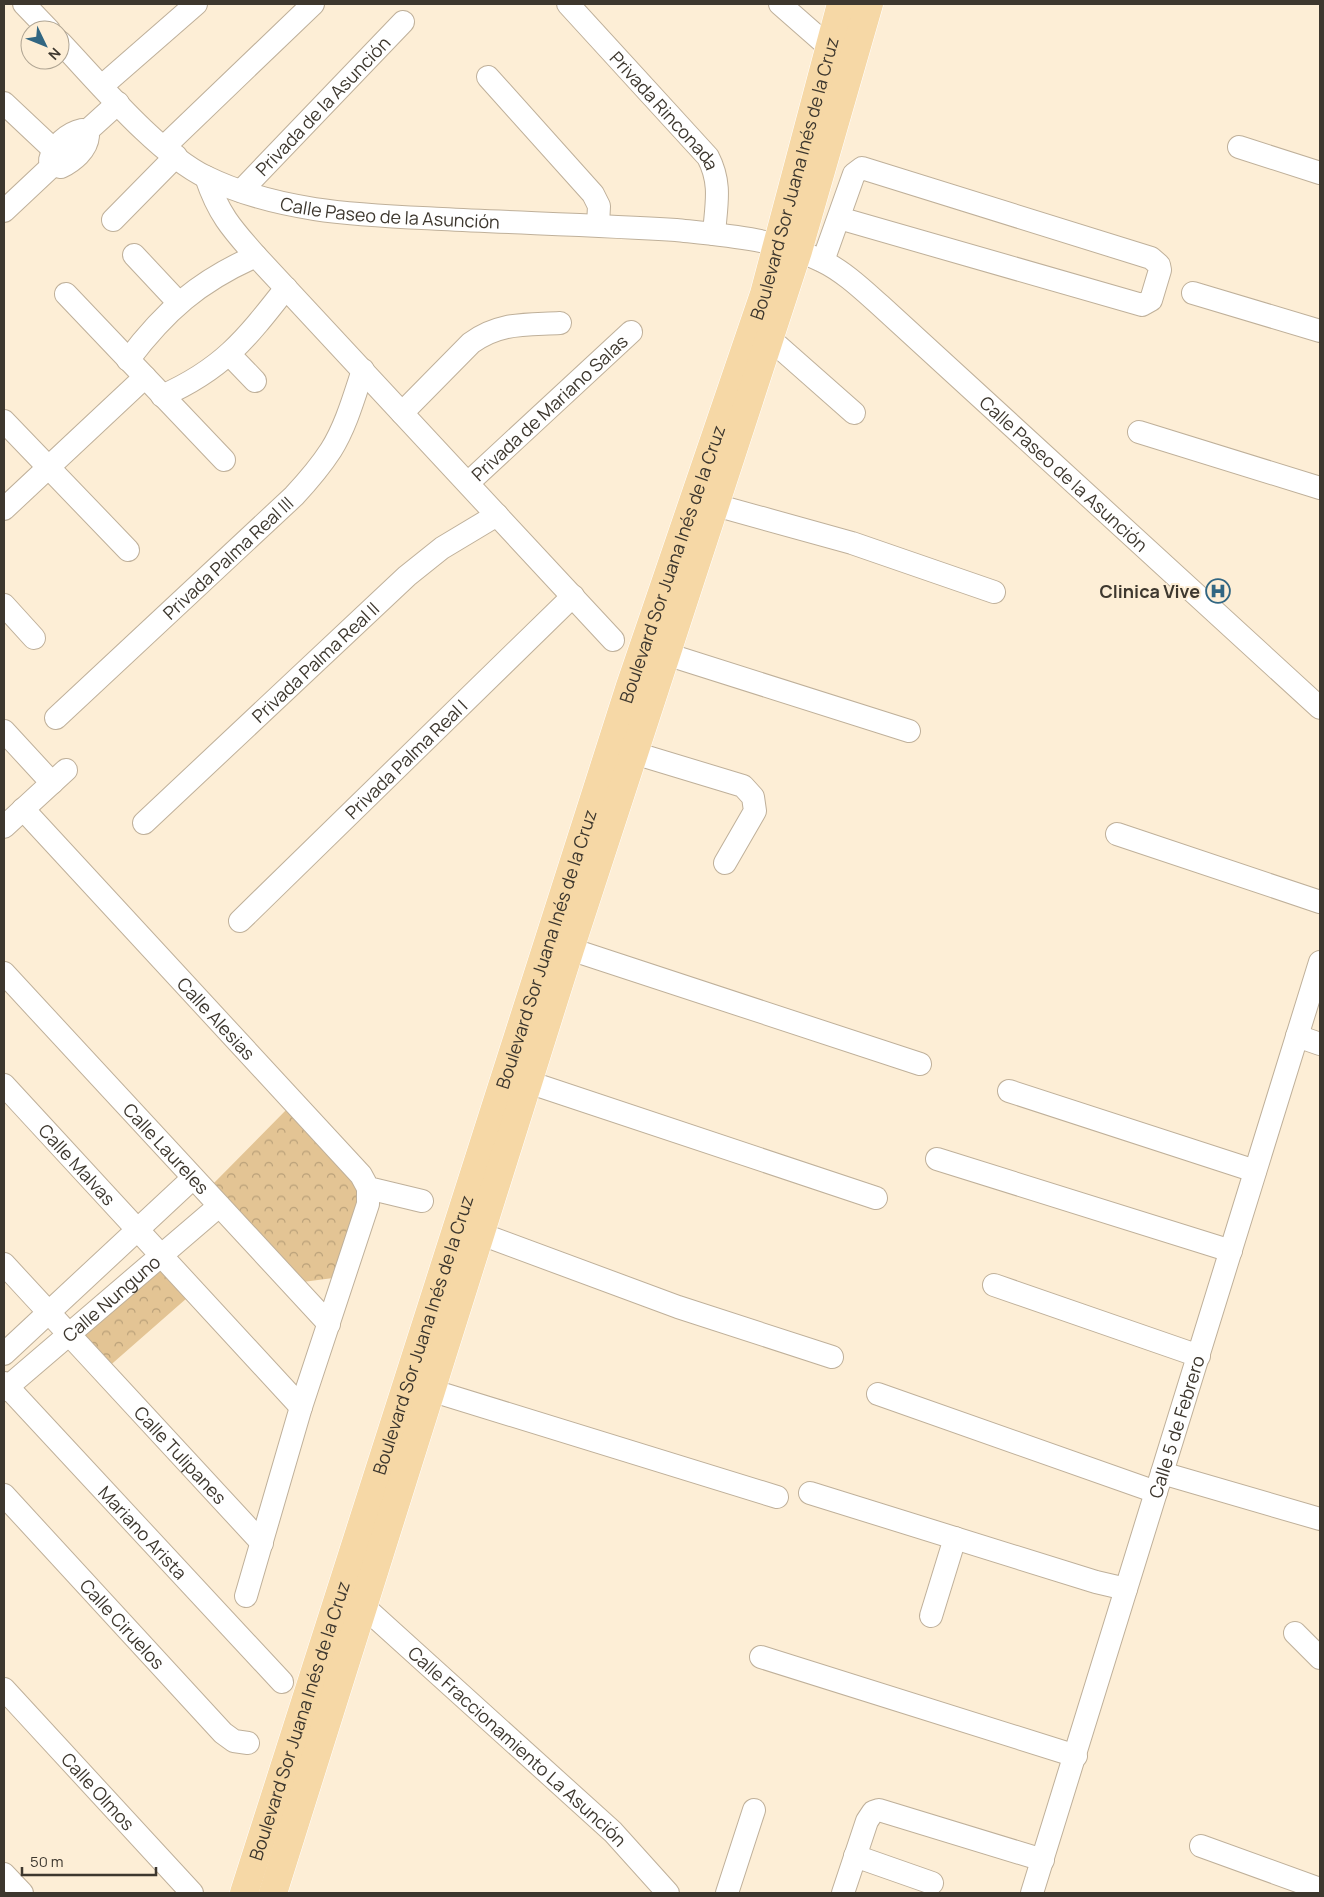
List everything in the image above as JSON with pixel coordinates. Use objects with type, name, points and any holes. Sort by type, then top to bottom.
[{"type":"main road","name":"Boulevard Sor Juana Inés de la Cruz","points":[[276,1892],[362,1605],[430,1390],[482,1234],[570,949],[769,338],[829,47],[841,4]]},
{"type":"main road","name":"Boulevard Sor Juana Inés de la Cruz","points":[[244,1893],[640,659],[764,294],[787,248],[869,4]]},
{"type":"street","points":[[24,4],[39,20]]},
{"type":"street","points":[[102,86],[196,4]]},
{"type":"street","points":[[113,220],[170,152],[313,4]]},
{"type":"street","name":"Privada Rinconada","points":[[568,4],[708,158],[716,173],[718,190],[714,234]]},
{"type":"street","points":[[780,4],[829,47]]},
{"type":"street","name":"Privada de la Asunción","points":[[242,191],[403,22]]},
{"type":"street","name":"Calle Paseo de la Asunción","points":[[70,52],[118,103],[170,152],[206,177],[242,191],[295,207],[351,214],[598,225],[714,234],[787,248],[823,261],[880,305],[1320,708]]},
{"type":"street","points":[[488,77],[593,194],[599,206],[598,225]]},
{"type":"street","points":[[4,103],[53,158]]},
{"type":"street","points":[[4,211],[76,131],[86,132],[118,103]]},
{"type":"street","points":[[1239,147],[1320,173]]},
{"type":"street","points":[[823,261],[854,174],[862,168],[1151,258],[1159,265],[1160,270],[1151,300],[1142,305],[839,218]]},
{"type":"street","points":[[206,177],[214,202],[227,222],[256,256],[613,640]]},
{"type":"street","points":[[134,255],[178,302]]},
{"type":"street","points":[[128,360],[151,329],[178,302],[228,268],[256,256]]},
{"type":"street","points":[[162,396],[209,372],[230,355],[250,335],[286,288]]},
{"type":"street","points":[[1193,293],[1320,331]]},
{"type":"street","points":[[66,294],[224,460]]},
{"type":"street","points":[[402,413],[471,343],[484,333],[498,327],[560,323]]},
{"type":"street","name":"Privada de Mariano Salas","points":[[468,483],[631,332]]},
{"type":"street","points":[[769,338],[854,413]]},
{"type":"street","points":[[230,355],[256,381]]},
{"type":"street","name":"Privada Palma Real III","points":[[56,718],[310,479],[331,450],[344,422],[363,370]]},
{"type":"street","points":[[4,509],[145,377]]},
{"type":"street","points":[[4,420],[128,550]]},
{"type":"street","points":[[1140,432],[1320,488]]},
{"type":"street","points":[[715,505],[852,543],[994,592]]},
{"type":"street","name":"Privada Palma Real II","points":[[144,823],[407,576],[442,548],[497,515]]},
{"type":"street","name":"Privada Palma Real I","points":[[240,921],[573,596]]},
{"type":"street","points":[[4,605],[34,638]]},
{"type":"street","points":[[666,654],[909,731]]},
{"type":"street","points":[[4,731],[59,777],[4,827]]},
{"type":"street","points":[[634,753],[743,786],[753,797],[755,811],[725,863]]},
{"type":"street","name":"Calle Alesias","points":[[23,809],[361,1175],[368,1188]]},
{"type":"street","points":[[1117,834],[1320,902]]},
{"type":"street","points":[[570,949],[920,1064]]},
{"type":"street","name":"Calle 5 de Febrero","points":[[1032,1893],[1076,1756],[1320,962]]},
{"type":"street","name":"Calle Laureles","points":[[4,973],[329,1324]]},
{"type":"street","points":[[1297,1036],[1320,1044]]},
{"type":"street","points":[[528,1082],[876,1198]]},
{"type":"street","name":"Calle Malvas","points":[[4,1085],[149,1243]]},
{"type":"street","points":[[1009,1091],[1255,1171]]},
{"type":"street","points":[[937,1159],[1231,1252]]},
{"type":"street","name":"Calle Nunguno","points":[[5,1387],[69,1334],[149,1243],[193,1178]]},
{"type":"street","points":[[246,1596],[301,1407],[368,1204],[368,1188],[422,1201]]},
{"type":"street","name":"Calle Nunguno","points":[[4,1354],[49,1313],[149,1243],[219,1206]]},
{"type":"street","points":[[482,1234],[678,1307],[832,1357]]},
{"type":"street","points":[[149,1243],[301,1407]]},
{"type":"street","name":"Calle Tulipanes","points":[[4,1264],[262,1543]]},
{"type":"street","points":[[994,1285],[1199,1356]]},
{"type":"street","name":"Mariano Arista","points":[[5,1387],[282,1682]]},
{"type":"street","points":[[430,1390],[777,1497]]},
{"type":"street","points":[[878,1394],[1159,1482],[1320,1519]]},
{"type":"street","points":[[810,1493],[1096,1582],[1126,1589]]},
{"type":"street","name":"Calle Ciruelos","points":[[4,1495],[224,1733],[234,1741],[248,1743]]},
{"type":"street","points":[[931,1616],[955,1538]]},
{"type":"street","name":"Calle Fraccionamiento La Asunción","points":[[362,1605],[613,1832],[668,1893]]},
{"type":"street","points":[[1295,1632],[1320,1658]]},
{"type":"street","points":[[761,1657],[1076,1756]]},
{"type":"street","name":"Calle Olmos","points":[[6,1697],[192,1893]]},
{"type":"street","points":[[727,1893],[754,1810]]},
{"type":"street","points":[[843,1893],[867,1821],[873,1812],[885,1810],[1043,1860]]},
{"type":"street","points":[[1201,1846],[1320,1889]]},
{"type":"street","points":[[855,1856],[932,1882]]},
{"type":"street","points":[[4,1874],[22,1893]]},
{"type":"green space","points":[[289,1107],[362,1185],[333,1278],[303,1282],[213,1184]]},
{"type":"green space","points":[[156,1263],[187,1298],[106,1369],[75,1335]]},
{"type":"place","name":"Clinica Vive","points":[[1218,591]]}]
